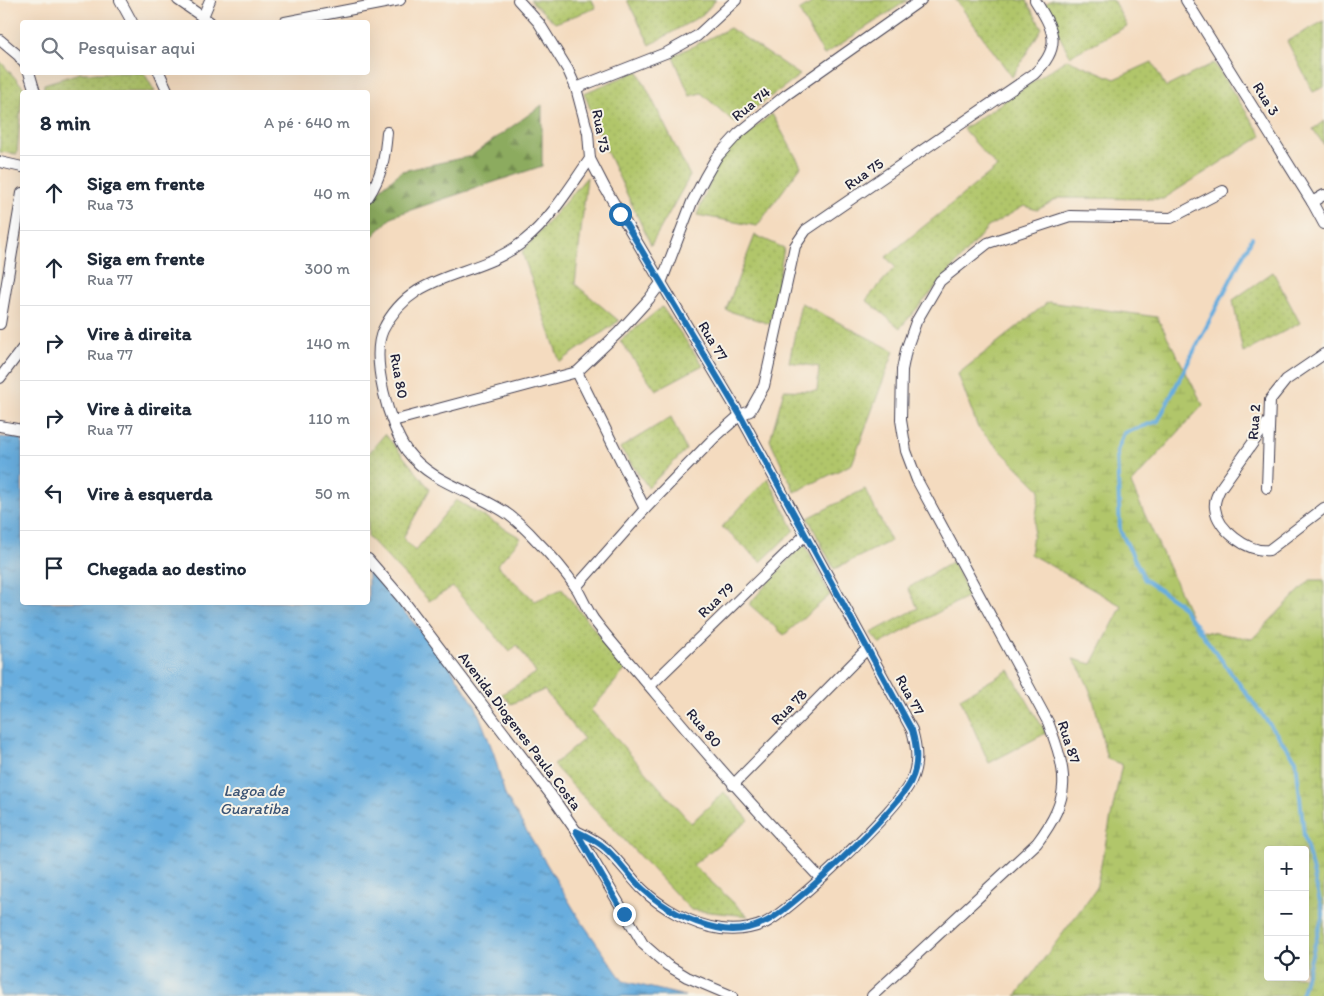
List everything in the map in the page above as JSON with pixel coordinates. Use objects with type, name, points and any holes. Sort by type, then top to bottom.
[{"type":"street","points":[[120,0],[131,20]]},
{"type":"street","points":[[178,0],[205,20]]},
{"type":"street","points":[[206,20],[210,0]]},
{"type":"street","points":[[296,20],[400,0]]},
{"type":"street","name":"Rua 73","points":[[518,0],[539,23],[558,50],[576,88],[588,134],[590,158],[661,283]]},
{"type":"street","points":[[576,88],[668,52],[697,36],[736,0]]},
{"type":"street","name":"Rua 74","points":[[578,372],[649,299],[661,283],[692,202],[716,158],[738,134],[786,95],[921,0]]},
{"type":"street","name":"Rua 75","points":[[740,415],[750,411],[764,386],[784,304],[795,246],[806,230],[1034,74],[1046,63],[1053,46],[1054,33],[1035,0]]},
{"type":"street","name":"Rua 3","points":[[1186,0],[1324,224]]},
{"type":"street","points":[[0,40],[20,58]]},
{"type":"street","points":[[30,75],[34,90]]},
{"type":"street","points":[[160,75],[167,90]]},
{"type":"street","points":[[370,194],[378,181],[384,160],[386,132]]},
{"type":"street","name":"Rua 80","points":[[590,158],[543,223],[523,242],[494,261],[426,285],[410,295],[388,322],[382,334],[378,352],[383,388],[393,421],[406,449],[421,465],[440,479],[508,513],[551,555],[576,588],[593,619],[733,785],[820,878]]},
{"type":"street","points":[[0,162],[20,167]]},
{"type":"street","name":"Rua 87","points":[[872,996],[1037,843],[1054,820],[1063,798],[1064,774],[1057,745],[1048,722],[917,480],[906,451],[901,420],[902,370],[906,350],[916,322],[940,281],[988,243],[1070,216],[1171,218],[1223,191]]},
{"type":"street","points":[[1312,202],[1324,195]]},
{"type":"street","points":[[0,324],[20,205]]},
{"type":"street","name":"Rua 77","points":[[576,831],[607,849],[643,890],[663,906],[699,923],[720,929],[743,930],[765,922],[785,910],[820,878],[900,799],[911,782],[917,765],[917,748],[912,730],[740,415],[661,283]]},
{"type":"street","points":[[0,378],[20,353]]},
{"type":"street","name":"Rua 2","points":[[1267,488],[1267,423],[1270,400],[1277,389],[1324,354]]},
{"type":"street","points":[[393,421],[578,372],[645,509]]},
{"type":"street","points":[[576,588],[645,509],[714,438],[740,415]]},
{"type":"street","points":[[1267,423],[1220,489],[1215,499],[1217,517],[1235,537],[1261,552],[1268,550],[1324,508]]},
{"type":"street","points":[[0,426],[20,430]]},
{"type":"street","name":"Rua 79","points":[[650,686],[805,535]]},
{"type":"street","name":"Avenida Diogenes Paula Costa","points":[[370,561],[400,596],[576,831],[643,944],[667,965],[732,996]]},
{"type":"street","name":"Rua 78","points":[[733,785],[867,650]]},
{"type":"green space","points":[[530,0],[592,0],[596,8],[555,23]]},
{"type":"green space","points":[[627,0],[716,0],[702,15],[650,45]]},
{"type":"green space","points":[[816,0],[908,0],[824,55],[799,11]]},
{"type":"green space","points":[[956,0],[1026,0],[1042,28],[1012,77]]},
{"type":"green space","points":[[1052,0],[1113,0],[1127,26],[1070,56],[1043,5]]},
{"type":"green space","points":[[1324,21],[1324,87],[1313,92],[1287,41]]},
{"type":"green space","points":[[730,28],[800,75],[735,123],[701,93],[690,96],[673,56]]},
{"type":"green space","points":[[1067,59],[1115,79],[1152,62],[1166,87],[1214,63],[1262,136],[1163,199],[1059,198],[1037,210],[1024,206],[988,227],[900,328],[866,300],[895,267],[886,257],[997,167],[963,129]]},
{"type":"green space","points":[[0,61],[25,90],[20,90],[17,154],[0,152]]},
{"type":"green space","points":[[638,71],[690,176],[651,245],[607,152],[584,93]]},
{"type":"green space","points":[[73,75],[145,75],[154,90],[44,90],[44,84]]},
{"type":"green space","points":[[542,105],[542,166],[393,216],[370,239],[370,197],[402,171],[471,156]]},
{"type":"green space","points":[[772,114],[801,166],[757,226],[697,215],[722,153]]},
{"type":"green space","points":[[1324,121],[1324,145],[1313,129]]},
{"type":"green space","points":[[587,177],[575,284],[619,321],[560,362],[522,252]]},
{"type":"green space","points":[[755,235],[784,248],[770,324],[726,310]]},
{"type":"green space","points":[[1273,272],[1300,323],[1243,353],[1233,300]]},
{"type":"green space","points":[[1048,302],[1157,317],[1203,405],[1131,484],[1197,630],[1252,639],[1310,580],[1324,580],[1324,996],[1016,996],[1096,889],[1122,764],[1107,759],[1092,696],[1073,659],[1092,664],[1122,606],[1030,554],[1040,490],[978,428],[958,374]]},
{"type":"green space","points":[[801,303],[894,351],[852,464],[795,492],[770,440],[784,390],[817,391],[819,367],[789,362]]},
{"type":"green space","points":[[662,307],[703,365],[656,390],[620,341]]},
{"type":"green space","points":[[671,417],[686,450],[648,487],[620,448]]},
{"type":"green space","points":[[385,434],[430,489],[403,538],[415,551],[456,500],[521,538],[497,565],[535,601],[562,589],[626,669],[591,710],[691,823],[724,792],[749,820],[693,865],[748,916],[691,910],[553,765],[584,739],[544,690],[511,704],[502,694],[536,673],[517,645],[510,652],[453,587],[429,601],[370,539],[370,452]]},
{"type":"green space","points":[[768,478],[794,530],[761,562],[722,527]]},
{"type":"green space","points":[[865,489],[891,541],[834,569],[808,518]]},
{"type":"green space","points":[[804,543],[830,595],[784,635],[749,604]]},
{"type":"green space","points":[[952,562],[970,595],[880,644],[871,633],[918,608],[908,588]]},
{"type":"green space","points":[[1009,670],[1046,733],[989,763],[960,698]]},
{"type":"water","name":"Lagoa de Guaratiba","points":[[0,437],[20,439],[20,605],[370,605],[370,572],[445,659],[476,707],[494,754],[505,795],[579,918],[623,981],[685,996],[0,996]]},
{"type":"waterway","points":[[1252,238],[1158,421],[1124,433],[1117,451],[1120,530],[1145,580],[1179,603],[1296,760],[1304,835],[1323,914],[1301,996]]},
{"type":"route","points":[[620,214],[740,415],[912,730],[917,748],[917,765],[911,782],[900,799],[883,817],[785,910],[765,922],[743,930],[720,929],[699,923],[663,906],[643,890],[607,849],[576,831],[624,914]]}]
